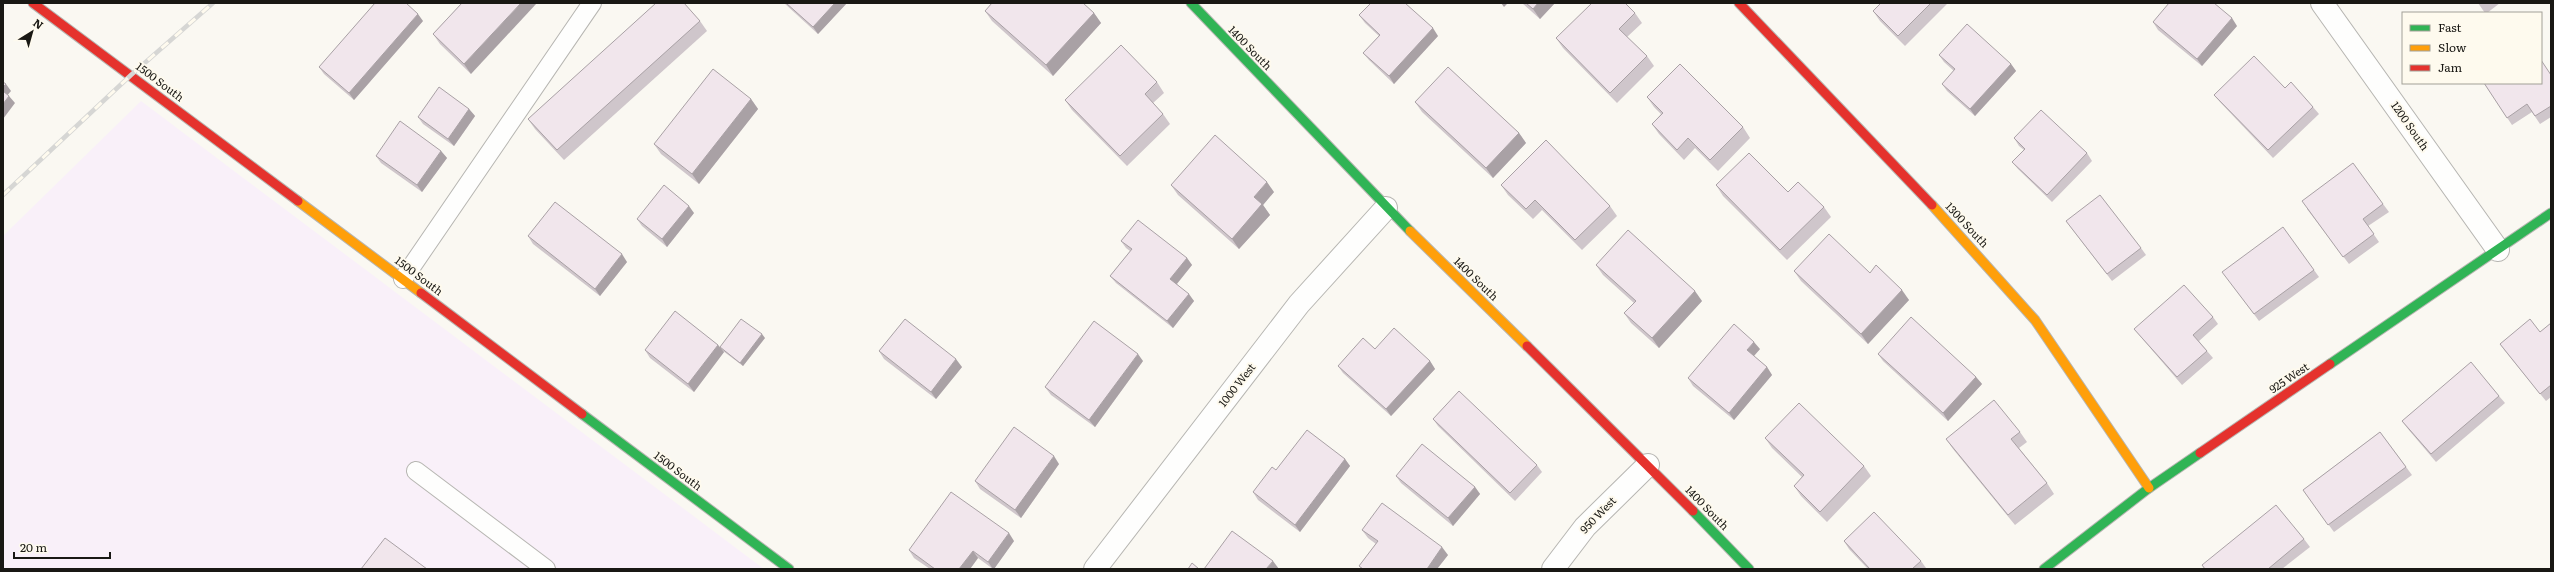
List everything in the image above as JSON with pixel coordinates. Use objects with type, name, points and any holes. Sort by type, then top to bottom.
[{"type":"street","name":"1500 South","points":[[33,3],[789,569]]},
{"type":"street","name":"1400 South","points":[[1191,3],[1386,208],[1648,465],[1749,569]]},
{"type":"street","name":"1300 South","points":[[1739,3],[1963,237],[2035,320],[2149,488]]},
{"type":"street","name":"1200 South","points":[[2322,3],[2498,250]]},
{"type":"street","name":"1000 West","points":[[1095,569],[1299,304],[1386,208]]},
{"type":"street","name":"925 West","points":[[2044,569],[2149,488],[2551,213]]},
{"type":"street","name":"950 West","points":[[1553,569],[1585,527],[1648,465]]},
{"type":"lane","points":[[403,279],[592,3]]},
{"type":"lane","points":[[416,471],[546,569]]},
{"type":"shaded area","points":[[141,101],[764,569],[3,569],[3,236]]},
{"type":"building","points":[[375,3],[406,3],[418,14],[349,93],[319,67]]},
{"type":"building","points":[[462,3],[521,3],[464,64],[433,34]]},
{"type":"building","points":[[656,3],[684,3],[700,21],[557,150],[528,119]]},
{"type":"building","points":[[786,3],[835,3],[813,27]]},
{"type":"building","points":[[992,3],[1083,3],[1094,13],[1046,65],[985,11]]},
{"type":"building","points":[[1371,3],[1405,3],[1433,28],[1389,76],[1363,53],[1380,35],[1359,15]]},
{"type":"building","points":[[1526,3],[1538,3],[1533,9]]},
{"type":"building","points":[[1592,3],[1625,3],[1635,13],[1619,29],[1647,56],[1610,93],[1556,38]]},
{"type":"building","points":[[1881,3],[1931,3],[1898,36],[1873,11]]},
{"type":"building","points":[[2169,3],[2214,3],[2232,18],[2197,59],[2153,22]]},
{"type":"building","points":[[1967,24],[2011,64],[1970,109],[1942,84],[1955,69],[1939,55]]},
{"type":"building","points":[[1121,45],[1157,82],[1145,94],[1163,114],[1120,156],[1065,100]]},
{"type":"building","points":[[2254,56],[2285,88],[2291,82],[2313,107],[2268,150],[2214,95]]},
{"type":"building","points":[[2542,62],[2551,75],[2551,106],[2535,116],[2527,104],[2507,118],[2485,84],[2542,84]]},
{"type":"building","points":[[1680,64],[1743,127],[1710,160],[1688,138],[1677,150],[1652,124],[1663,113],[1647,97]]},
{"type":"building","points":[[1448,67],[1519,133],[1486,168],[1415,102]]},
{"type":"building","points":[[713,69],[751,99],[692,174],[654,144]]},
{"type":"building","points":[[439,87],[469,109],[448,139],[418,117]]},
{"type":"building","points":[[3,91],[9,96],[3,104]]},
{"type":"building","points":[[2041,110],[2087,153],[2047,195],[2012,162],[2025,149],[2014,138]]},
{"type":"building","points":[[400,121],[441,151],[417,185],[376,156]]},
{"type":"building","points":[[1215,135],[1267,182],[1254,197],[1262,204],[1232,239],[1171,185]]},
{"type":"building","points":[[1546,140],[1610,206],[1575,240],[1535,200],[1526,209],[1501,185]]},
{"type":"building","points":[[1749,153],[1788,192],[1798,182],[1824,207],[1780,250],[1716,185]]},
{"type":"building","points":[[2353,163],[2383,204],[2363,219],[2374,234],[2343,257],[2302,201]]},
{"type":"building","points":[[664,185],[689,206],[662,239],[637,219]]},
{"type":"building","points":[[2100,195],[2141,248],[2107,274],[2066,221]]},
{"type":"building","points":[[555,202],[622,254],[595,289],[528,236]]},
{"type":"building","points":[[1138,220],[1187,258],[1170,279],[1189,294],[1167,321],[1110,276],[1132,249],[1121,241]]},
{"type":"building","points":[[2283,227],[2314,270],[2254,314],[2222,272]]},
{"type":"building","points":[[1628,230],[1695,291],[1652,338],[1624,313],[1636,301],[1596,265]]},
{"type":"building","points":[[1829,234],[1870,273],[1876,265],[1902,290],[1861,334],[1794,271]]},
{"type":"building","points":[[2184,285],[2213,317],[2193,335],[2207,351],[2177,377],[2134,329]]},
{"type":"building","points":[[675,311],[718,345],[688,384],[645,350]]},
{"type":"building","points":[[1911,317],[1976,377],[1943,413],[1878,354]]},
{"type":"building","points":[[741,319],[762,334],[740,363],[720,347]]},
{"type":"building","points":[[905,319],[956,359],[931,392],[879,351]]},
{"type":"building","points":[[2530,319],[2540,332],[2551,323],[2551,385],[2540,394],[2500,344]]},
{"type":"building","points":[[1094,321],[1138,354],[1089,420],[1045,387]]},
{"type":"building","points":[[1734,324],[1754,342],[1747,350],[1767,367],[1729,413],[1688,378]]},
{"type":"building","points":[[1394,328],[1430,361],[1386,409],[1338,366],[1363,338],[1375,349]]},
{"type":"building","points":[[2471,362],[2499,396],[2431,454],[2402,421]]},
{"type":"building","points":[[1459,391],[1537,465],[1510,493],[1433,419]]},
{"type":"building","points":[[1994,400],[2020,432],[2011,439],[2047,483],[2008,515],[1946,439]]},
{"type":"building","points":[[1799,403],[1864,466],[1820,512],[1794,486],[1804,475],[1765,438]]},
{"type":"building","points":[[1014,427],[1054,456],[1015,510],[975,481]]},
{"type":"building","points":[[1307,430],[1345,459],[1295,525],[1253,492],[1272,467],[1276,470]]},
{"type":"building","points":[[2380,432],[2406,467],[2328,525],[2303,490]]},
{"type":"building","points":[[1422,444],[1475,487],[1448,518],[1396,476]]},
{"type":"building","points":[[951,492],[1009,533],[988,562],[973,551],[959,569],[935,569],[909,550]]},
{"type":"building","points":[[1382,503],[1442,547],[1427,569],[1363,569],[1359,566],[1378,541],[1362,530]]},
{"type":"building","points":[[2276,505],[2304,539],[2268,569],[2205,569],[2202,565]]},
{"type":"building","points":[[1874,512],[1921,561],[1912,569],[1870,569],[1844,541]]},
{"type":"building","points":[[1232,531],[1273,561],[1266,569],[1204,569]]},
{"type":"building","points":[[385,538],[427,569],[361,569]]},
{"type":"building","points":[[1192,563],[1199,569],[1188,569]]},
{"type":"railway","points":[[3,195],[131,75],[213,3]]},
{"type":"traffic: fast","points":[[1191,3],[1410,231]]},
{"type":"traffic: fast","points":[[2330,364],[2551,213]]},
{"type":"traffic: fast","points":[[582,414],[789,569]]},
{"type":"traffic: fast","points":[[2044,569],[2149,488],[2200,453]]},
{"type":"traffic: fast","points":[[1693,511],[1749,569]]},
{"type":"traffic: slow","points":[[298,201],[421,293]]},
{"type":"traffic: slow","points":[[1932,205],[2035,320],[2149,488]]},
{"type":"traffic: slow","points":[[1410,231],[1527,346]]},
{"type":"traffic: jam","points":[[33,3],[298,201]]},
{"type":"traffic: jam","points":[[1739,3],[1932,205]]},
{"type":"traffic: jam","points":[[421,293],[582,414]]},
{"type":"traffic: jam","points":[[1527,346],[1693,511]]},
{"type":"traffic: jam","points":[[2200,453],[2330,364]]}]
